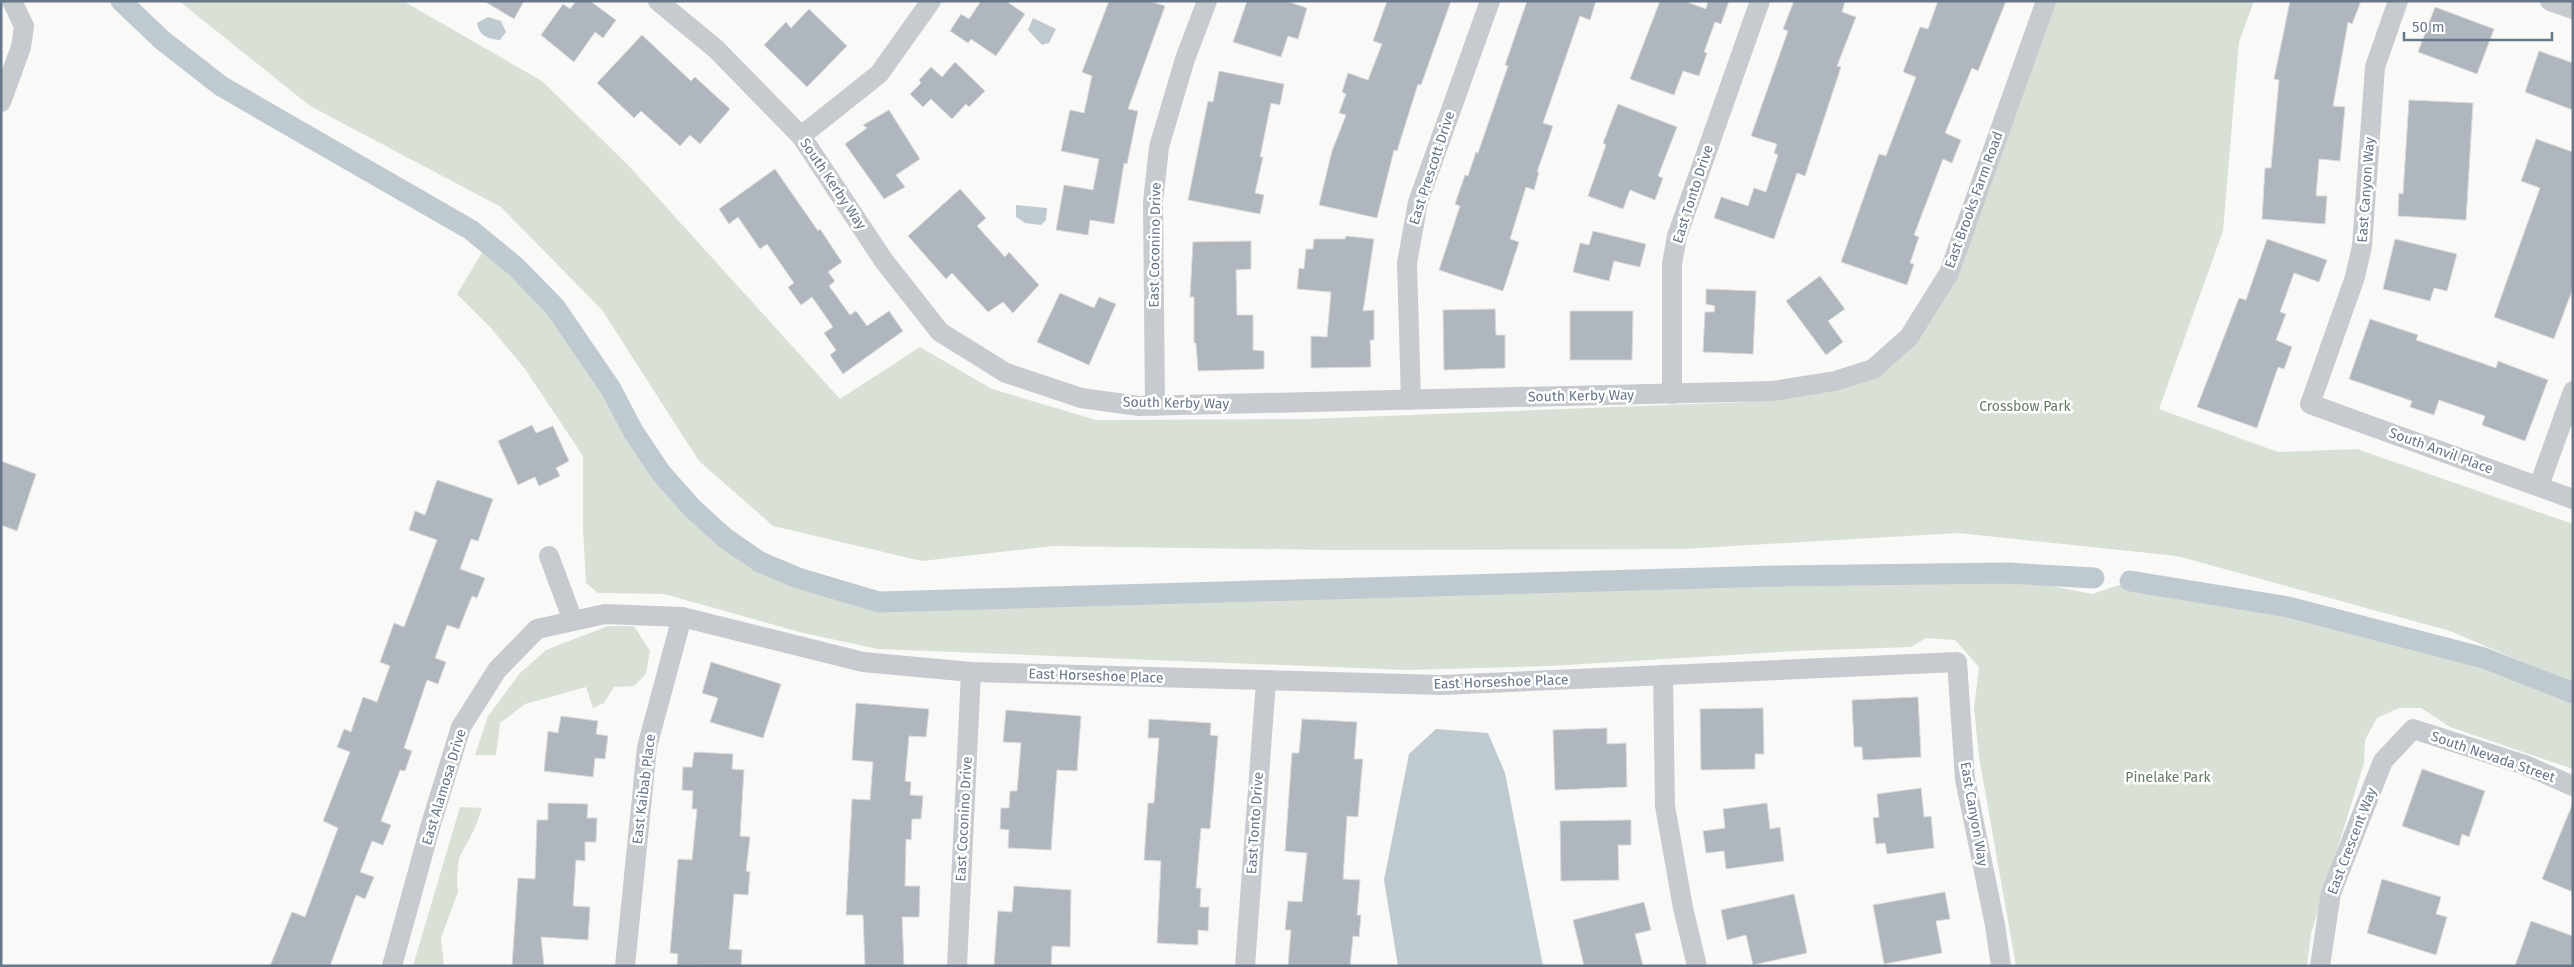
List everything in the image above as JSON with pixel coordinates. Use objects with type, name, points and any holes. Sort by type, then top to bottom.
[{"type":"street","points":[[1,102],[21,47],[24,26],[12,1]]},
{"type":"street","name":"South Kerby Way","points":[[658,1],[716,49],[801,136],[884,261],[940,332],[1006,373],[1081,398],[1139,406],[1156,406],[1774,391],[1835,381]]},
{"type":"street","points":[[801,136],[880,74],[931,1]]},
{"type":"street","name":"East Coconino Drive","points":[[1156,406],[1153,202],[1159,148],[1185,59],[1206,1]]},
{"type":"street","name":"East Prescott Drive","points":[[1411,400],[1407,263],[1411,232],[1418,202],[1490,1]]},
{"type":"street","name":"East Tonto Drive","points":[[1672,394],[1672,264],[1677,236],[1760,1]]},
{"type":"street","name":"East Brooks Farm Road","points":[[1835,381],[1873,369],[1909,337],[1948,273],[2046,1]]},
{"type":"street","name":"East Canyon Way","points":[[2310,404],[2355,277],[2362,246],[2375,67],[2398,1]]},
{"type":"street","points":[[2550,1],[2573,9]]},
{"type":"street","points":[[2539,486],[2573,391]]},
{"type":"street","name":"South Anvil Place","points":[[2310,404],[2573,499]]},
{"type":"street","points":[[550,556],[572,621]]},
{"type":"street","name":"East Horseshoe Place","points":[[537,630],[606,614],[682,617],[862,662],[972,672],[1442,685],[1957,662]]},
{"type":"street","name":"East Kaibab Place","points":[[625,966],[647,747],[682,617]]},
{"type":"street","name":"East Alamosa Drive","points":[[392,966],[431,824],[462,727],[497,670],[537,630]]},
{"type":"street","name":"East Canyon Way","points":[[1957,662],[1966,779],[2000,966]]},
{"type":"street","name":"East Coconino Drive","points":[[958,966],[972,672]]},
{"type":"street","points":[[1663,675],[1665,806],[1683,908],[1698,966]]},
{"type":"street","name":"East Tonto Drive","points":[[1245,966],[1266,681]]},
{"type":"street","name":"South Nevada Street","points":[[2413,729],[2525,765],[2573,786]]},
{"type":"street","name":"East Crescent Way","points":[[2320,966],[2331,893],[2384,761],[2413,729]]},
{"type":"green space","name":"Crossbow Park","points":[[179,1],[403,1],[542,81],[629,166],[840,399],[920,347],[992,389],[1096,420],[1308,419],[1745,402],[1877,378],[1946,291],[2055,1],[2254,1],[2239,42],[2223,231],[2159,409],[2278,452],[2357,449],[2573,524],[2573,683],[2450,631],[2177,556],[1958,533],[1683,549],[1333,550],[1053,546],[922,561],[773,526],[699,461],[602,310],[501,207],[310,106]]},
{"type":"green space","name":"Pinelake Park","points":[[486,246],[532,289],[571,335],[634,441],[662,479],[687,506],[741,552],[771,570],[803,585],[838,596],[874,603],[910,605],[1927,578],[2014,578],[2092,594],[2119,585],[2235,603],[2350,627],[2407,642],[2519,678],[2573,700],[2573,769],[2450,727],[2421,708],[2399,708],[2377,718],[2365,740],[2364,763],[2311,934],[2307,966],[2016,966],[1979,757],[1974,708],[1979,667],[1955,640],[1926,638],[1911,647],[1795,651],[1551,666],[1406,670],[878,649],[803,633],[664,594],[598,593],[586,583],[583,530],[583,456],[525,369],[490,327],[457,294]]},
{"type":"green space","points":[[608,626],[634,626],[650,651],[646,674],[634,686],[614,687],[604,703],[593,708],[586,687],[525,704],[500,723],[496,755],[475,755],[488,716],[520,673],[546,650]]},
{"type":"green space","points":[[460,807],[482,808],[475,828],[459,858],[458,892],[441,938],[444,966],[413,966]]},
{"type":"shaded area","points":[[488,17],[501,21],[506,32],[500,40],[488,38],[480,31],[477,23]]},
{"type":"shaded area","points":[[1033,18],[1056,29],[1049,43],[1042,45],[1028,30]]},
{"type":"shaded area","points":[[1016,205],[1047,208],[1046,220],[1041,225],[1025,223],[1016,217]]},
{"type":"shaded area","points":[[1436,729],[1488,733],[1505,773],[1543,966],[1398,966],[1384,880],[1409,754]]},
{"type":"building","points":[[484,1],[524,1],[514,19]]},
{"type":"building","points":[[576,1],[590,1],[616,20],[603,38],[595,32],[574,62],[541,35],[563,4],[570,9]]},
{"type":"building","points":[[981,1],[1006,1],[1025,14],[996,56],[971,39],[968,43],[950,31],[961,14],[969,19]]},
{"type":"building","points":[[1109,1],[1149,1],[1165,6],[1128,109],[1138,111],[1127,164],[1124,163],[1114,224],[1090,220],[1088,235],[1056,230],[1064,185],[1093,190],[1099,159],[1061,151],[1070,110],[1084,113],[1092,76],[1082,72]]},
{"type":"building","points":[[1247,1],[1286,1],[1307,8],[1298,39],[1288,36],[1281,57],[1233,42]]},
{"type":"building","points":[[1387,1],[1451,1],[1421,85],[1418,84],[1397,151],[1394,150],[1377,218],[1319,205],[1332,151],[1346,115],[1339,113],[1346,94],[1342,92],[1348,73],[1368,80],[1382,44],[1373,41]]},
{"type":"building","points":[[1527,1],[1596,1],[1590,20],[1580,16],[1543,123],[1553,126],[1537,172],[1539,172],[1534,190],[1526,187],[1510,239],[1519,242],[1503,291],[1439,270],[1460,206],[1455,204],[1465,175],[1468,176],[1476,152],[1478,153],[1508,66],[1505,65]]},
{"type":"building","points":[[1660,1],[1684,1],[1706,9],[1708,1],[1729,1],[1721,24],[1715,22],[1704,52],[1707,53],[1699,76],[1683,71],[1674,95],[1630,79]]},
{"type":"building","points":[[1794,1],[1845,1],[1842,12],[1856,17],[1837,66],[1841,67],[1805,176],[1797,173],[1774,239],[1714,218],[1721,197],[1748,206],[1754,188],[1766,192],[1778,155],[1774,153],[1777,144],[1751,136],[1788,31],[1783,29]]},
{"type":"building","points":[[1938,1],[2006,1],[1978,71],[1972,68],[1945,133],[1961,140],[1952,163],[1943,159],[1914,235],[1919,237],[1910,263],[1914,264],[1907,285],[1841,262],[1879,154],[1886,156],[1916,77],[1903,72],[1920,27],[1928,29]]},
{"type":"building","points":[[2290,1],[2361,1],[2352,24],[2348,22],[2333,106],[2345,107],[2340,161],[2319,159],[2316,196],[2327,196],[2325,224],[2262,219],[2265,168],[2271,168],[2279,80],[2274,79]]},
{"type":"building","points":[[2435,7],[2494,29],[2477,74],[2418,52]]},
{"type":"building","points":[[809,9],[847,46],[807,87],[764,45],[786,22],[791,28]]},
{"type":"building","points":[[642,35],[691,81],[695,77],[730,109],[700,144],[690,135],[680,146],[641,111],[634,118],[597,83]]},
{"type":"building","points":[[2539,51],[2573,63],[2573,110],[2525,92]]},
{"type":"building","points":[[955,62],[985,91],[969,107],[966,104],[952,119],[931,99],[923,107],[910,94],[921,83],[919,80],[931,67],[942,77]]},
{"type":"building","points":[[1219,71],[1284,84],[1280,105],[1271,103],[1260,157],[1263,157],[1255,193],[1264,195],[1260,214],[1188,200],[1208,101],[1213,102]]},
{"type":"building","points":[[2409,100],[2473,103],[2466,220],[2398,216],[2399,193],[2403,194]]},
{"type":"building","points":[[1618,104],[1677,127],[1658,176],[1663,178],[1655,200],[1630,190],[1623,209],[1588,196],[1606,145],[1603,143]]},
{"type":"building","points":[[889,110],[920,159],[896,175],[905,187],[884,199],[845,144],[867,128],[863,125]]},
{"type":"building","points":[[2536,139],[2573,152],[2573,288],[2554,339],[2494,317],[2540,188],[2521,181]]},
{"type":"building","points":[[775,169],[842,262],[828,272],[835,281],[829,286],[850,315],[856,311],[867,326],[889,311],[903,331],[843,374],[830,355],[836,350],[824,333],[833,327],[812,297],[801,305],[788,287],[794,283],[767,244],[760,249],[738,217],[729,224],[719,209]]},
{"type":"building","points":[[960,189],[986,218],[977,226],[1005,257],[1009,252],[1039,285],[1013,313],[1003,302],[988,312],[952,273],[946,279],[908,236]]},
{"type":"building","points":[[1593,231],[1646,244],[1640,267],[1614,261],[1609,281],[1573,272],[1580,243],[1589,245]]},
{"type":"building","points":[[1346,236],[1374,239],[1363,311],[1374,310],[1374,340],[1370,340],[1371,367],[1311,368],[1311,336],[1327,337],[1331,292],[1297,289],[1299,268],[1304,269],[1306,249],[1313,249],[1314,239],[1345,239]]},
{"type":"building","points":[[2267,239],[2327,260],[2319,282],[2294,273],[2280,312],[2286,314],[2276,340],[2292,347],[2284,369],[2278,367],[2257,428],[2197,407],[2239,298],[2246,300]]},
{"type":"building","points":[[2395,239],[2457,254],[2447,291],[2434,288],[2430,301],[2383,289]]},
{"type":"building","points":[[1251,241],[1251,269],[1236,270],[1237,315],[1253,315],[1253,350],[1264,351],[1264,369],[1198,371],[1196,343],[1194,343],[1194,297],[1190,297],[1193,242]]},
{"type":"building","points":[[1820,276],[1845,309],[1828,321],[1843,342],[1826,355],[1786,301]]},
{"type":"building","points":[[1706,289],[1756,291],[1753,354],[1703,352],[1705,312],[1714,312],[1715,306],[1706,304]]},
{"type":"building","points":[[1060,293],[1094,308],[1099,297],[1116,304],[1089,365],[1037,342]]},
{"type":"building","points":[[1495,309],[1496,335],[1505,335],[1505,368],[1444,370],[1443,310]]},
{"type":"building","points":[[1570,311],[1633,311],[1632,360],[1570,360]]},
{"type":"building","points":[[2370,319],[2418,335],[2416,340],[2496,368],[2498,361],[2548,380],[2525,441],[2482,425],[2485,416],[2439,400],[2434,415],[2410,407],[2412,401],[2349,379]]},
{"type":"building","points":[[532,425],[536,433],[553,426],[569,461],[556,468],[560,476],[539,486],[535,477],[518,485],[498,441]]},
{"type":"building","points":[[1,461],[36,474],[17,531],[1,525]]},
{"type":"building","points":[[437,480],[493,499],[478,541],[471,539],[460,569],[485,578],[477,598],[472,596],[459,629],[447,625],[435,658],[446,662],[438,684],[427,680],[404,748],[412,751],[405,771],[400,770],[381,821],[391,825],[383,845],[372,841],[360,872],[374,877],[365,899],[356,895],[330,966],[270,966],[292,912],[305,917],[338,828],[323,821],[350,752],[337,747],[344,729],[351,732],[363,697],[377,702],[390,666],[380,662],[394,623],[404,627],[437,540],[409,530],[415,511],[425,515]]},
{"type":"building","points":[[711,662],[781,684],[763,738],[710,722],[718,698],[702,693]]},
{"type":"building","points":[[1918,697],[1921,757],[1863,760],[1862,747],[1854,747],[1852,700]]},
{"type":"building","points":[[856,703],[929,709],[926,737],[909,736],[905,781],[911,782],[910,795],[923,796],[921,819],[912,819],[911,840],[906,839],[905,886],[920,886],[919,917],[902,917],[904,966],[865,966],[863,915],[846,915],[852,799],[870,800],[873,762],[852,760]]},
{"type":"building","points":[[1763,708],[1764,754],[1755,754],[1755,769],[1701,770],[1700,709]]},
{"type":"building","points":[[1006,710],[1081,716],[1077,771],[1057,770],[1051,850],[1008,848],[1009,830],[1000,829],[1001,808],[1009,808],[1010,791],[1017,791],[1021,743],[1003,742]]},
{"type":"building","points":[[561,716],[598,721],[596,734],[608,736],[605,759],[595,758],[593,777],[544,771],[548,731],[558,733]]},
{"type":"building","points":[[1149,719],[1211,723],[1210,735],[1218,736],[1210,829],[1201,828],[1196,888],[1201,888],[1200,907],[1209,907],[1208,931],[1198,930],[1198,945],[1157,943],[1161,861],[1144,860],[1148,803],[1154,803],[1159,738],[1148,738]]},
{"type":"building","points":[[1302,719],[1357,722],[1354,759],[1363,759],[1358,817],[1347,816],[1343,879],[1360,880],[1357,915],[1361,915],[1359,937],[1353,936],[1350,966],[1288,966],[1291,930],[1285,930],[1288,901],[1302,902],[1307,853],[1285,851],[1292,753],[1299,753]]},
{"type":"building","points":[[1607,728],[1607,744],[1626,743],[1627,787],[1555,790],[1553,730]]},
{"type":"building","points":[[694,752],[733,754],[732,769],[744,770],[740,836],[750,837],[746,871],[750,872],[748,895],[734,894],[729,949],[742,950],[741,966],[677,965],[678,954],[670,953],[678,859],[692,860],[697,809],[692,809],[693,791],[682,790],[683,767],[692,767]]},
{"type":"building","points":[[2422,769],[2485,791],[2469,837],[2462,834],[2459,846],[2402,826]]},
{"type":"building","points":[[1921,788],[1924,817],[1931,816],[1934,848],[1887,854],[1885,843],[1876,844],[1873,818],[1879,817],[1877,794]]},
{"type":"building","points":[[548,803],[588,804],[587,818],[597,818],[596,842],[585,842],[585,861],[576,860],[573,906],[590,907],[588,940],[541,937],[544,966],[512,966],[518,878],[535,879],[537,820],[548,820]]},
{"type":"building","points":[[1767,803],[1770,829],[1780,827],[1784,861],[1726,869],[1724,851],[1706,853],[1703,831],[1725,828],[1723,809]]},
{"type":"building","points":[[2573,805],[2573,892],[2542,879]]},
{"type":"building","points":[[1631,820],[1631,845],[1618,845],[1619,880],[1561,881],[1560,821]]},
{"type":"building","points":[[2382,879],[2441,897],[2436,914],[2447,917],[2436,955],[2367,933]]},
{"type":"building","points":[[1014,886],[1071,890],[1070,947],[1052,946],[1051,966],[994,966],[998,911],[1012,912]]},
{"type":"building","points":[[1945,892],[1950,919],[1936,921],[1942,953],[1884,964],[1873,905]]},
{"type":"building","points":[[1794,894],[1807,953],[1753,965],[1746,935],[1727,940],[1721,910]]},
{"type":"building","points":[[1644,902],[1651,930],[1635,934],[1643,966],[1584,966],[1573,920]]},
{"type":"building","points":[[2531,921],[2573,936],[2573,966],[2515,966]]},
{"type":"waterway","points":[[121,1],[162,40],[221,86],[471,230],[516,267],[555,307],[611,389],[633,431],[661,473],[692,508],[725,538],[760,562],[798,578],[879,602],[1774,576],[2007,573],[2094,578]]},
{"type":"waterway","points":[[2130,581],[2288,607],[2484,658],[2573,693]]}]
